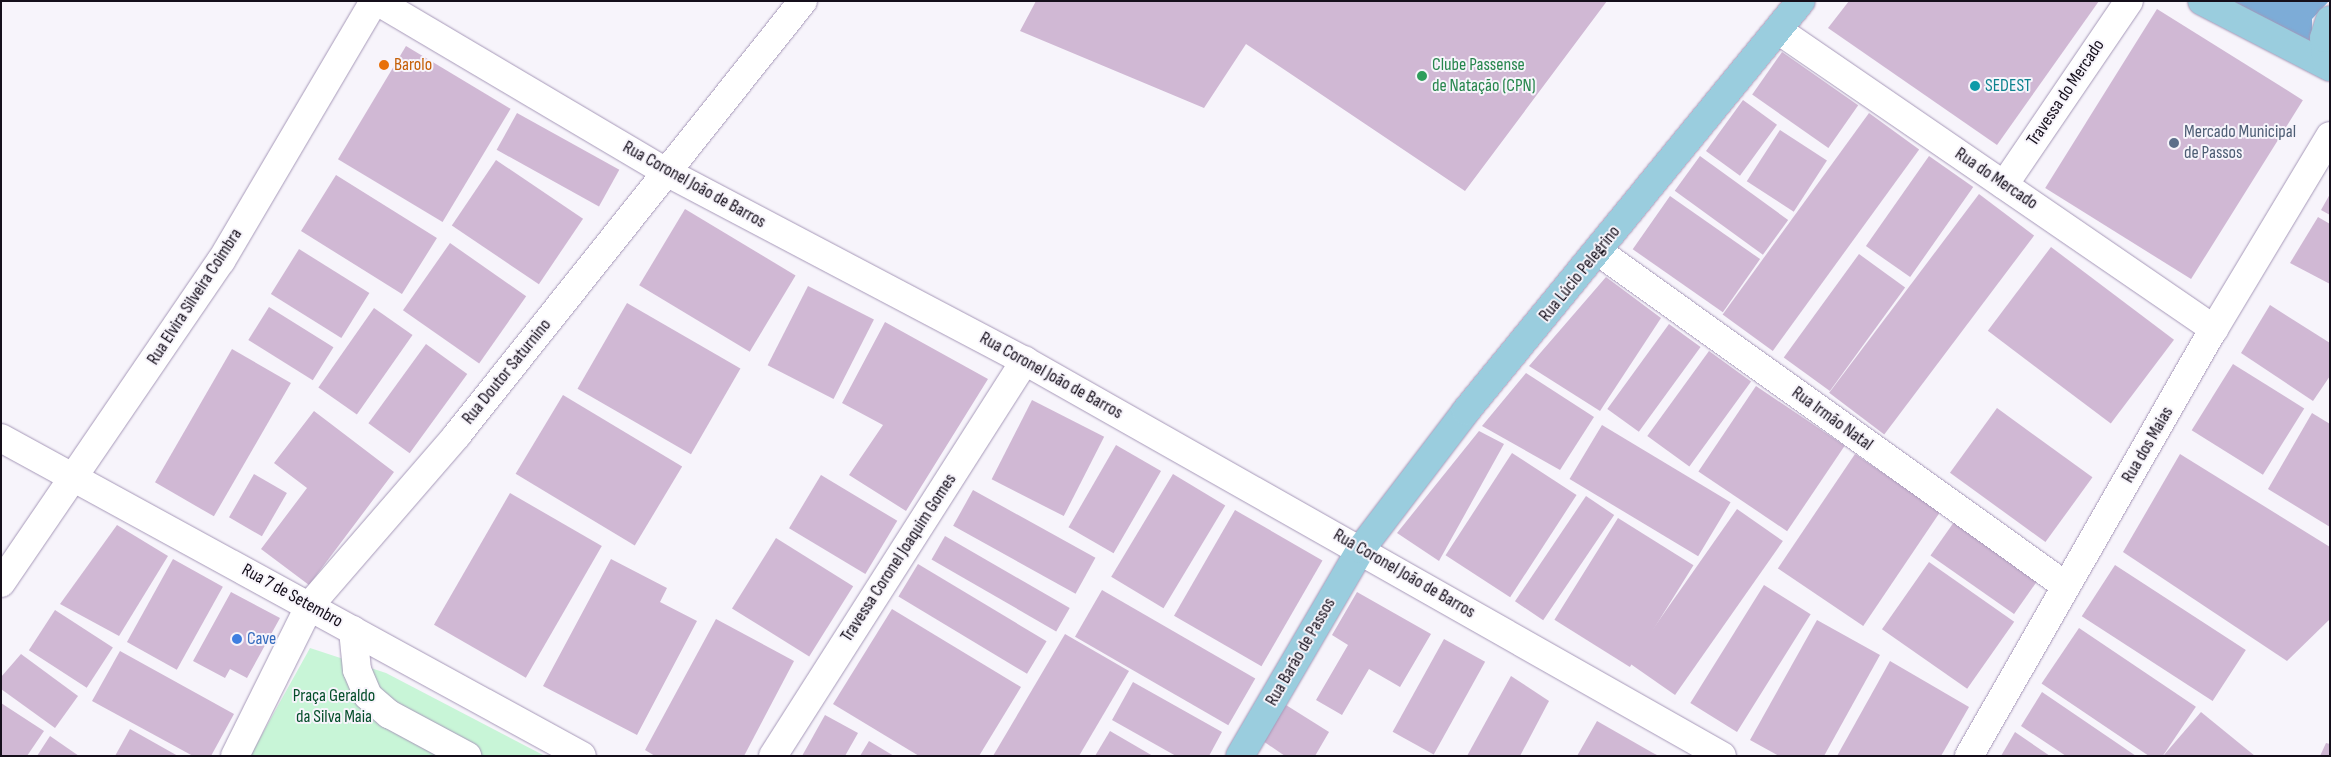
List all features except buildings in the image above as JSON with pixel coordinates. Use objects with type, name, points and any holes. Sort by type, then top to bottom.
[{"type":"main road","name":"Rua Lúcio Pelegrino","points":[[1361,549],[1466,411],[1599,252],[1801,1]]},
{"type":"main road","points":[[2202,1],[2329,66]]},
{"type":"main road","points":[[2329,66],[2324,38],[2330,20]]},
{"type":"main road","name":"Rua Barão de Passos","points":[[1240,756],[1361,549]]},
{"type":"street","name":"Rua Coronel João de Barros","points":[[376,1],[668,173],[1025,361],[1361,549],[1722,756]]},
{"type":"street","name":"Rua Elvira Silveira Coimbra","points":[[1,583],[75,478],[221,261],[376,1]]},
{"type":"street","name":"Rua Doutor Saturnino","points":[[235,756],[310,605],[457,435],[668,173],[803,1]]},
{"type":"street","name":"Travessa do Mercado","points":[[2004,185],[2129,1]]},
{"type":"street","name":"Rua do Mercado","points":[[1778,30],[2214,329]]},
{"type":"street","name":"Rua dos Maias","points":[[1969,756],[2214,329],[2330,136]]},
{"type":"street","name":"Rua Irmão Natal","points":[[1599,252],[2066,586]]},
{"type":"street","name":"Travessa Coronel Joaquim Gomes","points":[[773,756],[1025,361]]},
{"type":"street","name":"Rua 7 de Setembro","points":[[1,438],[310,605],[582,756]]},
{"type":"street","points":[[353,630],[357,670],[368,696],[389,714],[467,756]]},
{"type":"green space","name":"Praça Geraldo da Silva Maia","points":[[310,648],[386,673],[545,756],[250,756]]},
{"type":"water","points":[[2231,1],[2329,1],[2312,19],[2312,44]]},
{"type":"place","name":"Barolo","points":[[384,65]]},
{"type":"place","name":"Clube Passense de Natação (CPN)","points":[[1422,76]]},
{"type":"place","name":"SEDEST","points":[[1975,86]]},
{"type":"place","name":"Mercado Municipal de Passos","points":[[2174,143]]},
{"type":"place","name":"Cave","points":[[237,639]]}]
